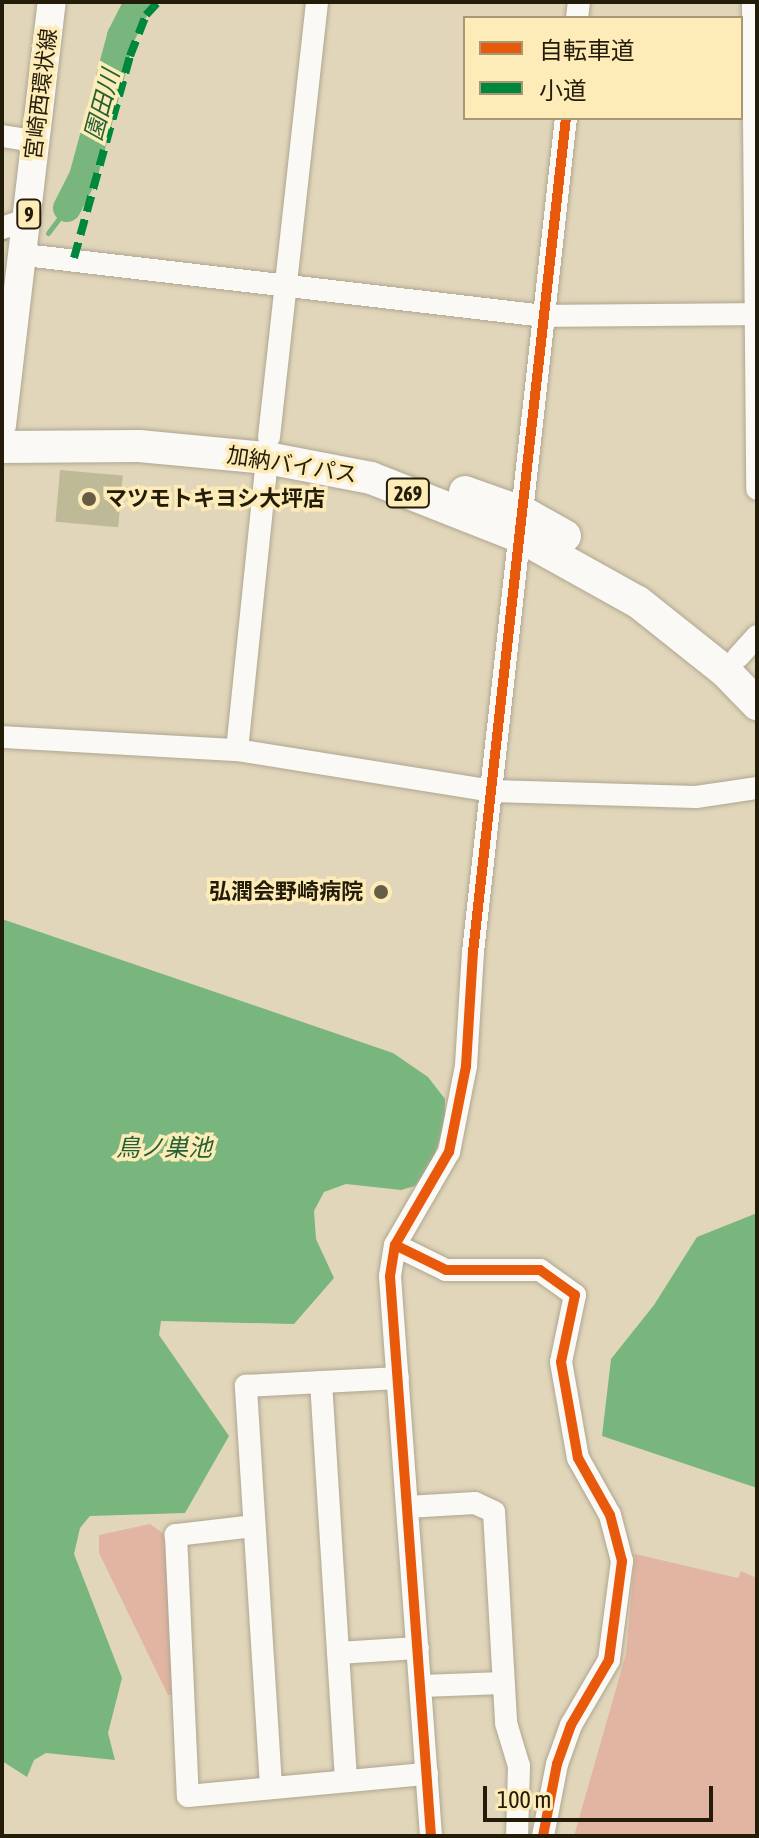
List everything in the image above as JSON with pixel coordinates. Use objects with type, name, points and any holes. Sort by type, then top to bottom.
[{"type":"highway","name":"加納バイパス","points":[[2,425],[143,426],[268,448],[371,478],[522,525],[649,585],[751,656]]},
{"type":"highway","name":"加納バイパス","points":[[2,447],[268,448]]},
{"type":"highway","name":"加納バイパス","points":[[522,525],[638,602],[726,672],[757,704]]},
{"type":"main road","name":"宮崎西環状線","points":[[2,425],[25,255],[15,224],[35,141],[52,2]]},
{"type":"street","points":[[237,750],[284,285],[317,2]]},
{"type":"street","points":[[753,2],[757,489]]},
{"type":"street","points":[[431,1836],[390,1276],[395,1245],[449,1152],[466,1066],[492,791],[566,120]]},
{"type":"street","points":[[2,136],[35,141]]},
{"type":"street","points":[[25,255],[544,316],[755,314]]},
{"type":"street","points":[[2,737],[237,750],[492,791],[696,797],[757,788]]},
{"type":"street","points":[[395,1245],[446,1270],[540,1270],[575,1295],[561,1362],[578,1458],[610,1515],[622,1561],[609,1660],[571,1725],[545,1828],[518,1827],[519,1766],[506,1723],[494,1512],[475,1503],[407,1507]]},
{"type":"street","points":[[271,1786],[246,1386],[398,1378]]},
{"type":"street","points":[[321,1382],[346,1779]]},
{"type":"street","points":[[254,1526],[176,1535],[188,1796],[346,1779],[427,1774]]},
{"type":"street","points":[[338,1653],[418,1648]]},
{"type":"street","points":[[421,1686],[503,1683]]},
{"type":"shaded area","points":[[150,1524],[164,1534],[176,1694],[168,1695],[99,1553],[99,1535]]},
{"type":"shaded area","points":[[635,1554],[738,1578],[741,1571],[757,1578],[757,1828],[753,1836],[574,1836],[626,1654]]},
{"type":"water","name":"鳥ノ巣池","points":[[2,919],[393,1053],[428,1077],[445,1099],[445,1123],[432,1163],[415,1186],[401,1190],[346,1184],[324,1192],[314,1211],[316,1239],[334,1278],[294,1324],[161,1321],[159,1335],[229,1436],[185,1513],[90,1516],[80,1528],[74,1554],[122,1678],[108,1733],[115,1760],[46,1753],[34,1760],[27,1777],[2,1761]]},
{"type":"water","points":[[757,1213],[757,1488],[602,1436],[611,1359],[654,1305],[697,1237]]},
{"type":"building","name":"マツモトキヨシ大坪店","points":[[60,470],[123,475],[118,527],[55,522]]},
{"type":"waterway","name":"園田川","points":[[67,208],[83,177],[121,36],[138,2]]},
{"type":"waterway","points":[[48,233],[67,208]]},
{"type":"marked path","points":[[74,258],[130,56],[146,15],[158,2]]},
{"type":"cycle path","points":[[431,1836],[390,1276],[395,1245],[449,1152],[466,1066],[473,952],[566,120]]},
{"type":"cycle path","points":[[395,1245],[446,1270],[540,1270],[575,1295],[561,1362],[578,1458],[610,1515],[622,1561],[609,1660],[571,1725],[557,1764],[543,1836]]},
{"type":"place","name":"マツモトキヨシ大坪店","points":[[89,499]]},
{"type":"place","name":"弘潤会野崎病院","points":[[381,892]]}]
